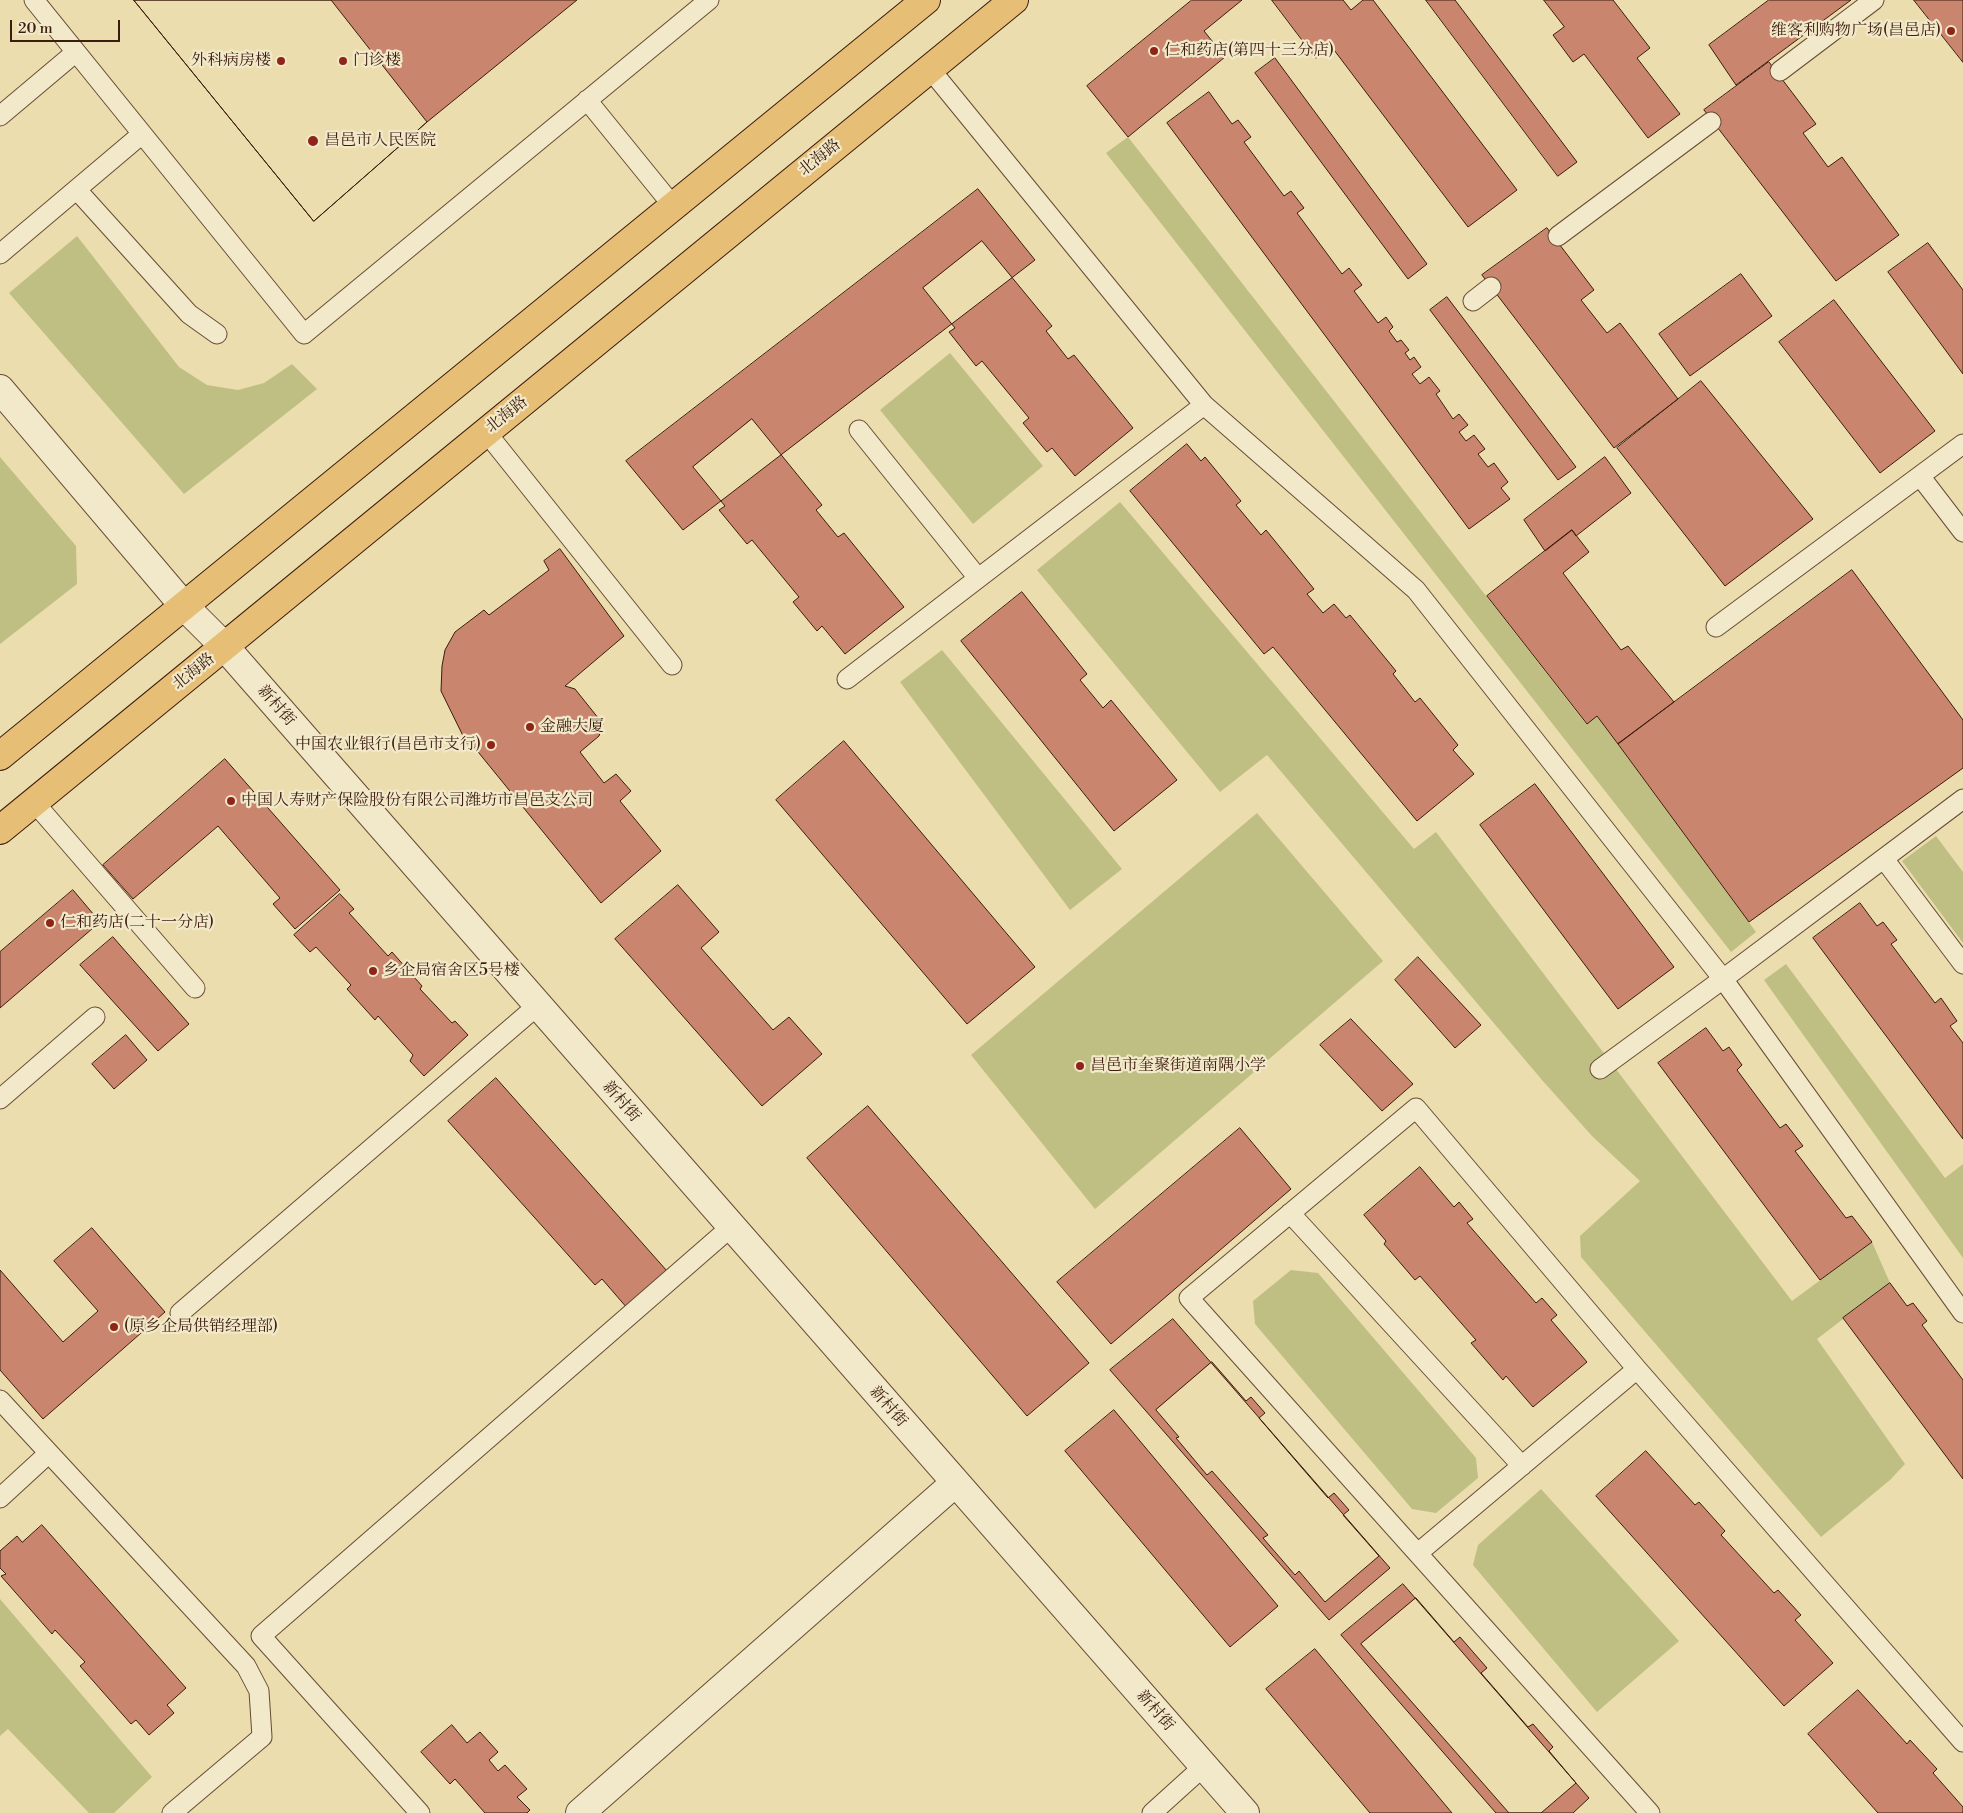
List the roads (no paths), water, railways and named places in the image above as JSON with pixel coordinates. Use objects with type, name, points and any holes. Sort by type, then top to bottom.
[{"type":"main road","points":[[0,756],[926,0]]},
{"type":"main road","name":"北海路","points":[[0,830],[1014,0]]},
{"type":"street","name":"新村街","points":[[0,389],[184,606],[224,646],[1245,1813]]},
{"type":"street","points":[[580,1813],[955,1483]]},
{"type":"lane","points":[[34,0],[304,334],[708,0]]},
{"type":"lane","points":[[1780,71],[1874,0]]},
{"type":"lane","points":[[0,116],[76,52]]},
{"type":"lane","points":[[930,69],[1204,405],[1416,590],[1723,979],[1963,1313]]},
{"type":"lane","points":[[587,100],[673,206]]},
{"type":"lane","points":[[1558,236],[1711,122]]},
{"type":"lane","points":[[0,254],[142,134]]},
{"type":"lane","points":[[76,190],[189,314],[217,334]]},
{"type":"lane","points":[[1473,301],[1491,287]]},
{"type":"lane","points":[[847,679],[1204,405]]},
{"type":"lane","points":[[859,430],[978,578]]},
{"type":"lane","points":[[486,432],[672,665]]},
{"type":"lane","points":[[1716,627],[1963,444]]},
{"type":"lane","points":[[1920,476],[1963,532]]},
{"type":"lane","points":[[1600,1069],[1963,799]]},
{"type":"lane","points":[[34,802],[196,988]]},
{"type":"lane","points":[[1884,859],[1963,964]]},
{"type":"lane","points":[[180,1313],[538,1006]]},
{"type":"lane","points":[[0,1099],[95,1017]]},
{"type":"lane","points":[[1650,1813],[1189,1298],[1416,1108],[1637,1369],[1963,1742]]},
{"type":"lane","points":[[1290,1213],[1522,1466]]},
{"type":"lane","points":[[420,1813],[262,1636],[731,1227]]},
{"type":"lane","points":[[1418,1553],[1637,1369]]},
{"type":"lane","points":[[0,1400],[246,1666],[259,1691],[262,1737],[172,1813]]},
{"type":"lane","points":[[0,1498],[49,1454]]},
{"type":"lane","points":[[1152,1813],[1204,1766]]},
{"type":"place","name":"维客利购物广场(昌邑店)","points":[[1951,31]]},
{"type":"place","name":"仁和药店(第四十三分店)","points":[[1154,51]]},
{"type":"place","name":"外科病房楼","points":[[281,61]]},
{"type":"place","name":"门诊楼","points":[[343,61]]},
{"type":"place","name":"昌邑市人民医院","points":[[313,141]]},
{"type":"place","name":"金融大厦","points":[[530,727]]},
{"type":"place","name":"中国农业银行(昌邑市支行)","points":[[491,745]]},
{"type":"place","name":"中国人寿财产保险股份有限公司潍坊市昌邑支公司","points":[[231,801]]},
{"type":"place","name":"仁和药店(二十一分店)","points":[[50,923]]},
{"type":"place","name":"乡企局宿舍区5号楼","points":[[373,971]]},
{"type":"place","name":"昌邑市奎聚街道南隅小学","points":[[1080,1066]]},
{"type":"place","name":"(原乡企局供销经理部)","points":[[114,1327]]}]
